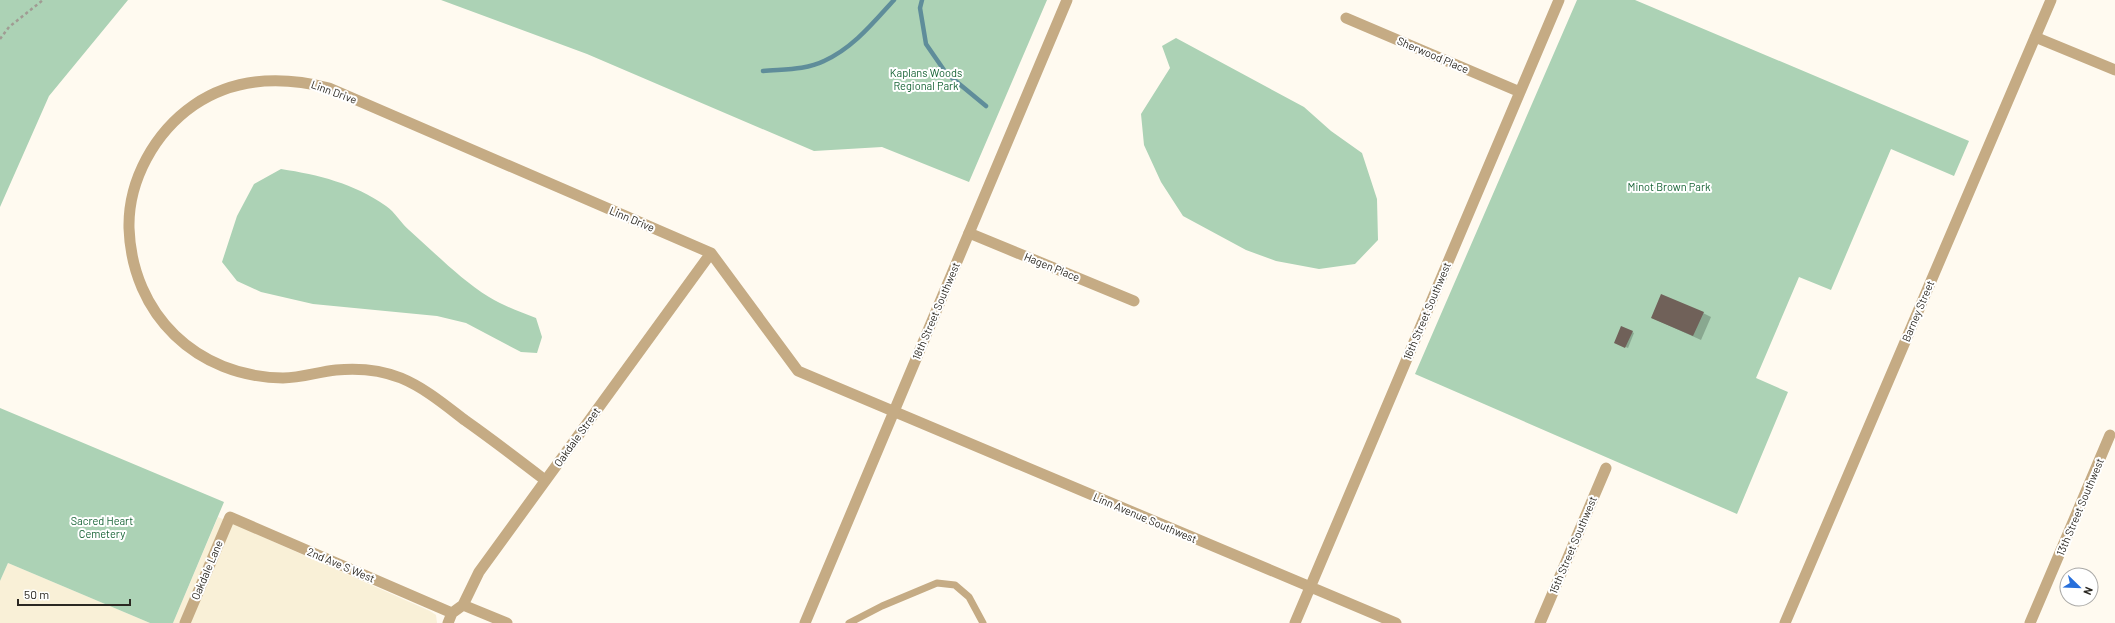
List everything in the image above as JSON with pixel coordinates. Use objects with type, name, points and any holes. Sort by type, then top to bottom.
[{"type":"street","name":"18th Street Southwest","points":[[808,623],[969,232],[1068,0]]},
{"type":"street","name":"16th Street Southwest","points":[[1295,623],[1559,0]]},
{"type":"street","name":"Barney Street","points":[[1785,623],[2051,0]]},
{"type":"street","name":"Sherwood Place","points":[[1346,18],[1520,92]]},
{"type":"street","points":[[2035,37],[2115,70]]},
{"type":"street","name":"Linn Drive","points":[[546,480],[433,396],[400,378],[382,372],[358,369],[335,370],[286,378],[260,377],[239,373],[220,366],[201,357],[180,342],[162,323],[139,283],[130,243],[130,215],[137,182],[147,158],[161,136],[179,117],[213,94],[237,85],[257,81],[278,79],[304,81],[329,88],[711,253]]},
{"type":"street","name":"Hagen Place","points":[[969,232],[1134,301]]},
{"type":"street","points":[[711,253],[798,371],[894,412]]},
{"type":"street","name":"Oakdale Street","points":[[450,618],[463,605],[479,572],[711,253]]},
{"type":"street","name":"Linn Avenue Southwest","points":[[894,412],[1396,623]]},
{"type":"street","name":"13th Street Southwest","points":[[2030,623],[2110,435]]},
{"type":"street","name":"15th Street Southwest","points":[[1540,623],[1606,468]]},
{"type":"street","name":"2nd Ave S West","points":[[230,517],[450,618]]},
{"type":"street","name":"Oakdale Lane","points":[[185,623],[230,517]]},
{"type":"street","points":[[463,605],[506,623]]},
{"type":"lane","points":[[849,623],[882,606],[937,583],[956,585],[970,596],[983,623]]},
{"type":"path","points":[[0,39],[9,27],[42,0]]},
{"type":"shaded area","points":[[218,517],[430,611],[436,615],[437,623],[173,623]]},
{"type":"shaded area","points":[[8,563],[150,623],[0,623],[0,581]]},
{"type":"green space","points":[[0,0],[128,0],[49,96],[0,207]]},
{"type":"green space","name":"Kaplans Woods Regional Park","points":[[441,0],[1047,0],[969,182],[882,147],[814,151],[587,54]]},
{"type":"green space","name":"Minot Brown Park","points":[[1577,0],[1635,0],[1969,141],[1954,176],[1891,149],[1831,290],[1799,277],[1756,378],[1788,392],[1737,514],[1415,374]]},
{"type":"green space","points":[[1176,38],[1304,107],[1331,131],[1362,153],[1377,199],[1378,240],[1355,264],[1319,269],[1276,261],[1246,250],[1183,216],[1161,182],[1144,145],[1141,114],[1170,68],[1162,46]]},
{"type":"green space","points":[[281,169],[335,181],[361,191],[386,206],[409,230],[478,290],[512,309],[536,318],[542,337],[537,353],[521,352],[466,323],[437,316],[313,304],[261,292],[237,281],[222,262],[237,216],[254,184]]},
{"type":"green space","name":"Sacred Heart Cemetery","points":[[0,408],[224,502],[173,623],[150,623],[8,563],[0,581]]},
{"type":"building","points":[[1661,294],[1704,312],[1693,336],[1651,318]]},
{"type":"building","points":[[1621,326],[1633,331],[1625,348],[1614,343]]},
{"type":"waterway","points":[[763,71],[794,69],[810,66],[834,56],[862,34],[894,0]]},
{"type":"waterway","points":[[922,0],[920,8],[926,44],[946,73],[986,106]]}]
